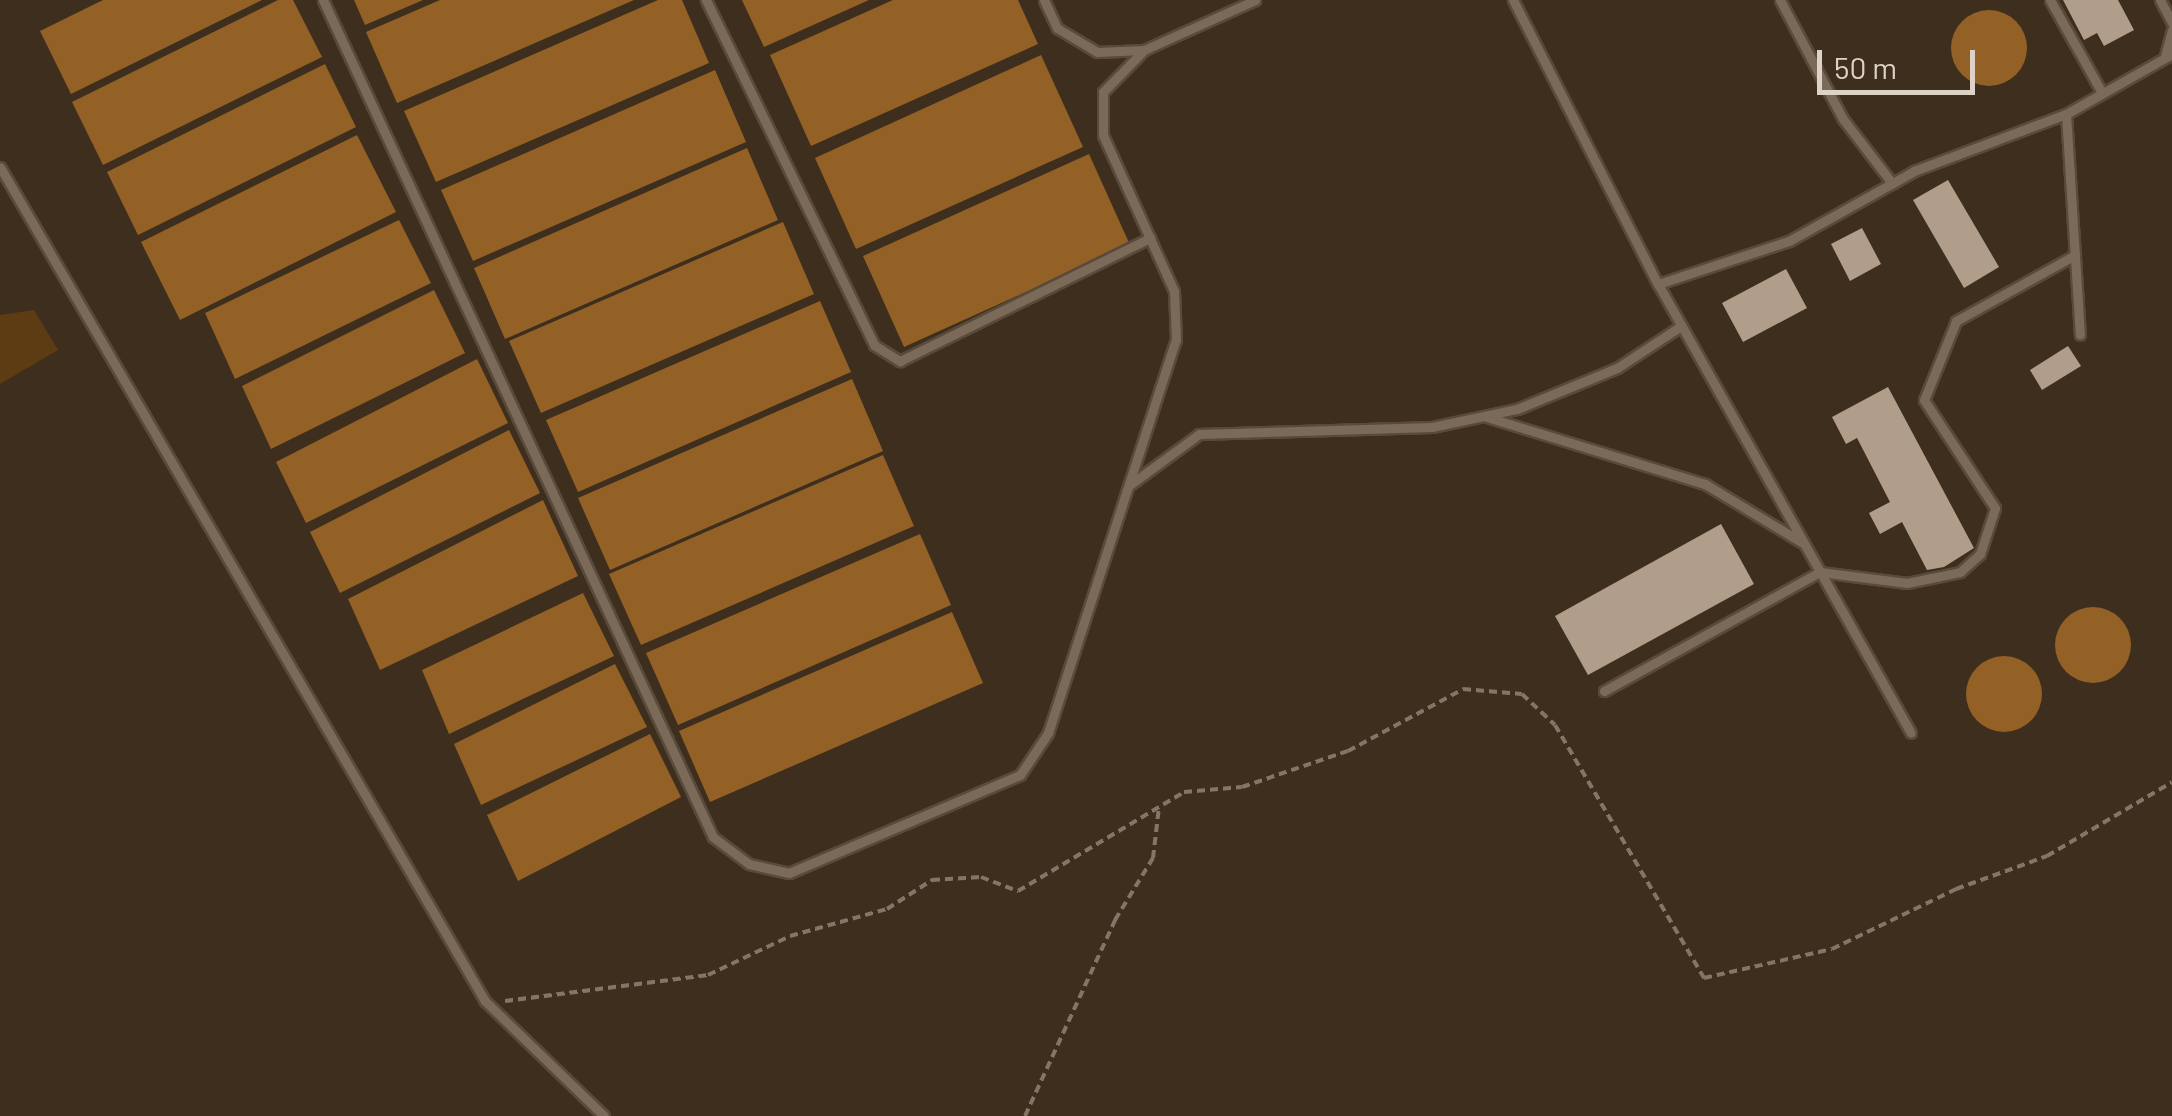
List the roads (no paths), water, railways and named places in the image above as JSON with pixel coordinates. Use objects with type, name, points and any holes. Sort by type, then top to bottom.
[{"type":"lane","points":[[322,0],[713,837],[749,864],[790,873],[1020,776],[1048,733],[1176,340],[1174,291],[1103,135],[1103,92],[1144,50],[1255,0]]},
{"type":"lane","points":[[706,0],[874,345],[900,361],[1150,238]]},
{"type":"lane","points":[[1044,0],[1057,28],[1096,52],[1144,50]]},
{"type":"lane","points":[[1513,0],[1658,284],[1910,732]]},
{"type":"lane","points":[[1780,0],[1843,119],[1892,183]]},
{"type":"lane","points":[[2050,0],[2102,92]]},
{"type":"lane","points":[[1658,284],[1788,241],[1892,183],[2066,114],[2168,55],[2172,26],[2160,0]]},
{"type":"lane","points":[[2066,114],[2080,335]]},
{"type":"lane","points":[[0,167],[485,1001],[604,1116]]},
{"type":"lane","points":[[1604,691],[1820,572],[1906,583],[1960,572],[1980,554],[1994,508],[1924,400],[1956,320],[2075,255]]},
{"type":"lane","points":[[1128,486],[1199,434],[1414,428],[1485,416],[1616,368],[1682,326]]},
{"type":"lane","points":[[1485,416],[1706,484],[1804,544]]}]
